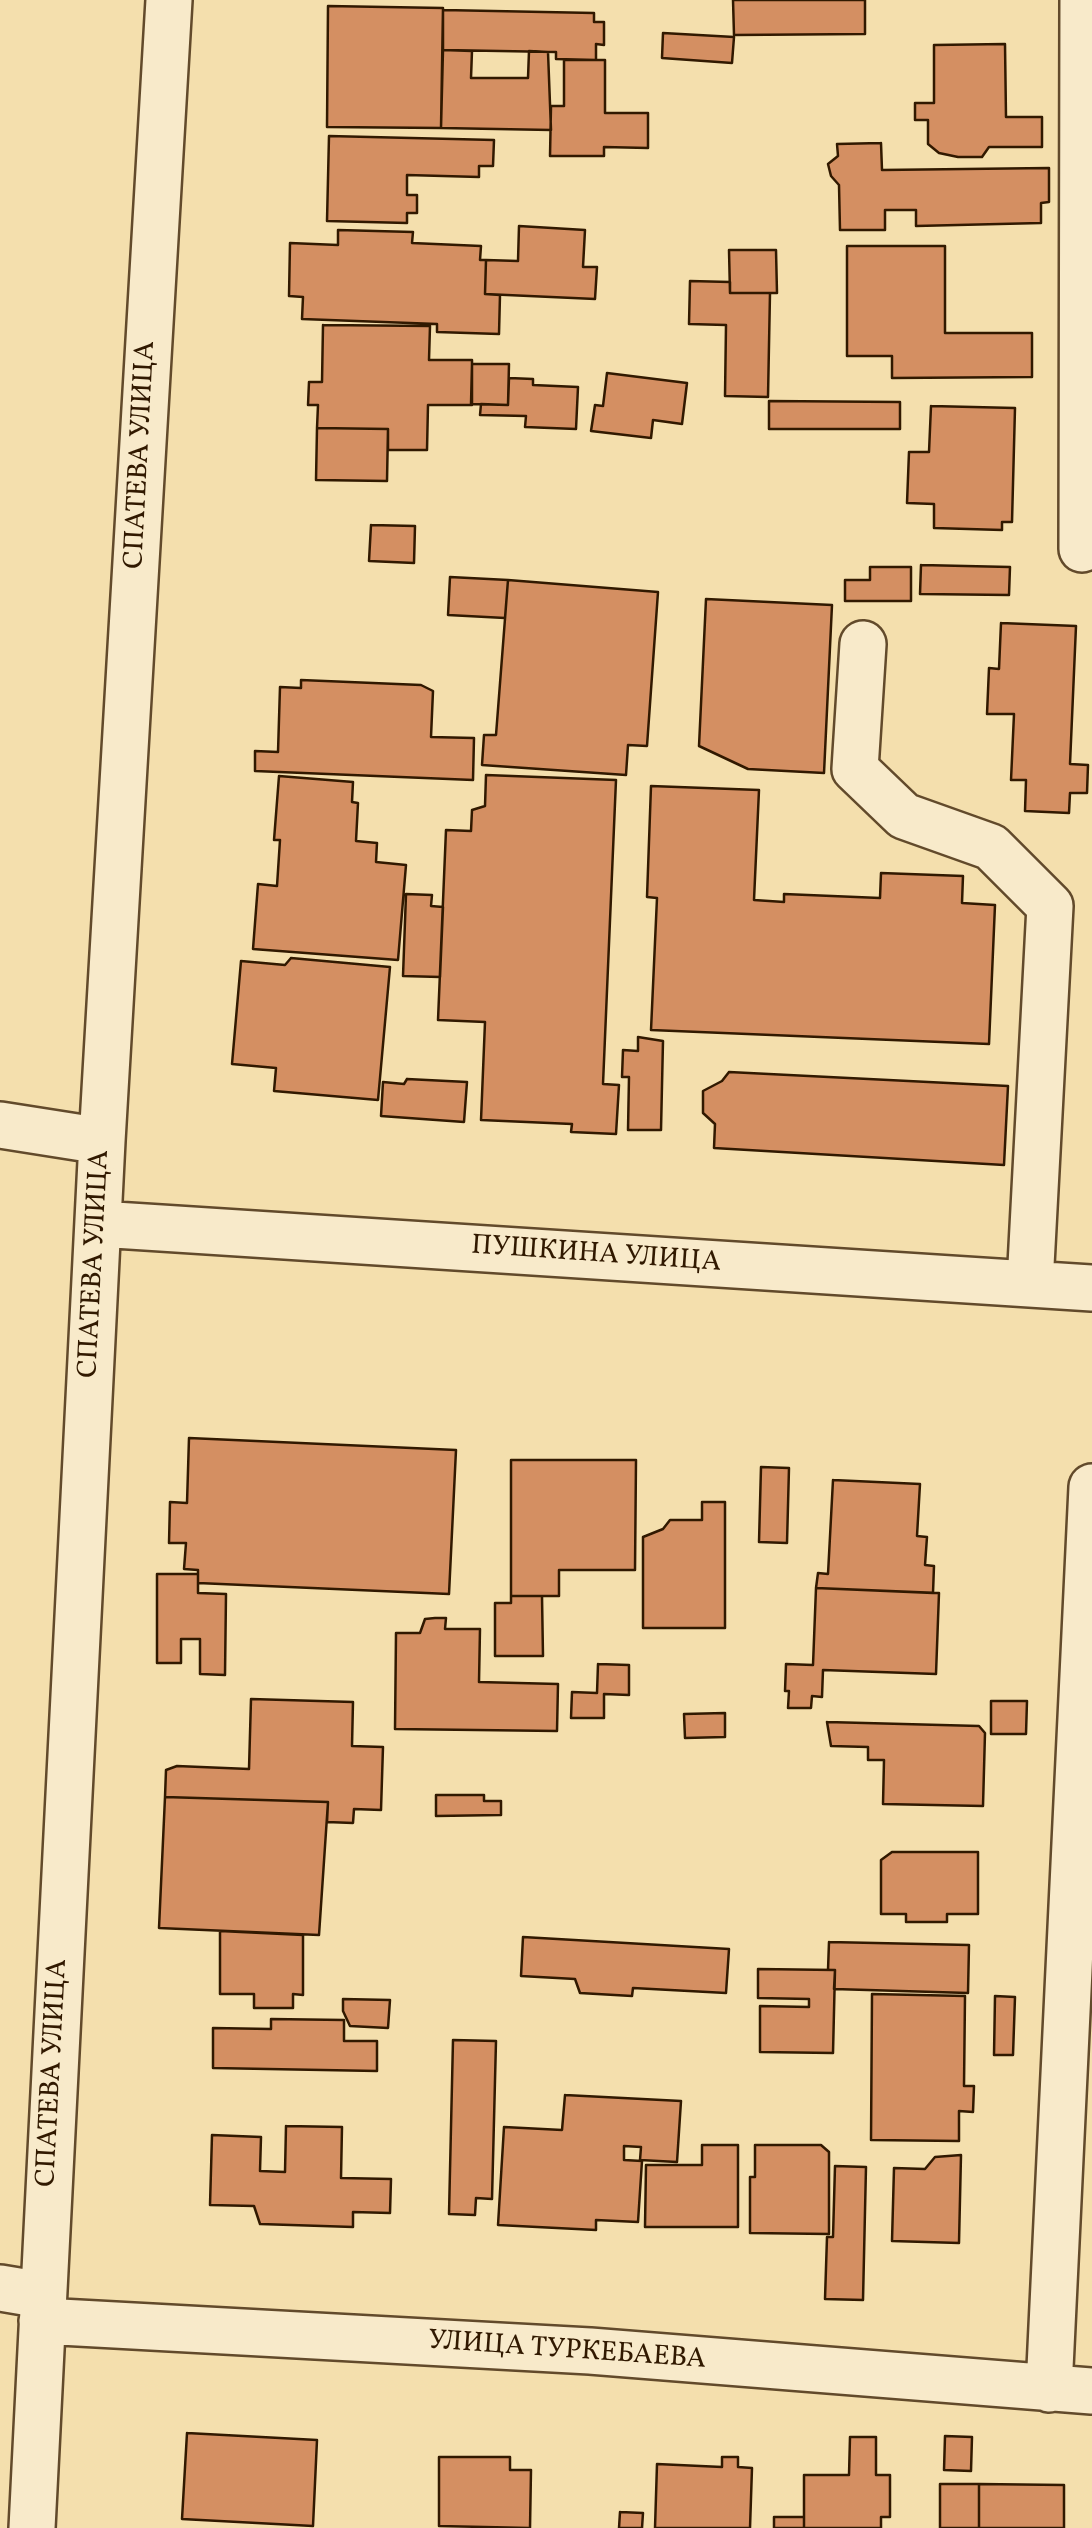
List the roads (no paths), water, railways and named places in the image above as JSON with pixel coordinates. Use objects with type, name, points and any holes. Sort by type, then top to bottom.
[{"type":"street","name":"СПАТЕВА УЛИЦА","points":[[32,2528],[28,2301],[99,1224],[170,0]]},
{"type":"street","points":[[1082,550],[1083,0]]},
{"type":"street","points":[[863,644],[855,769],[904,816],[990,847],[1050,906],[1030,1284]]},
{"type":"street","points":[[0,1125],[102,1141]]},
{"type":"street","name":"ПУШКИНА УЛИЦА","points":[[99,1224],[1092,1288]]},
{"type":"street","points":[[1070,2390],[1092,1488]]},
{"type":"street","name":"УЛИЦА ТУРКЕБАЕВА","points":[[28,2301],[1070,2390]]}]
